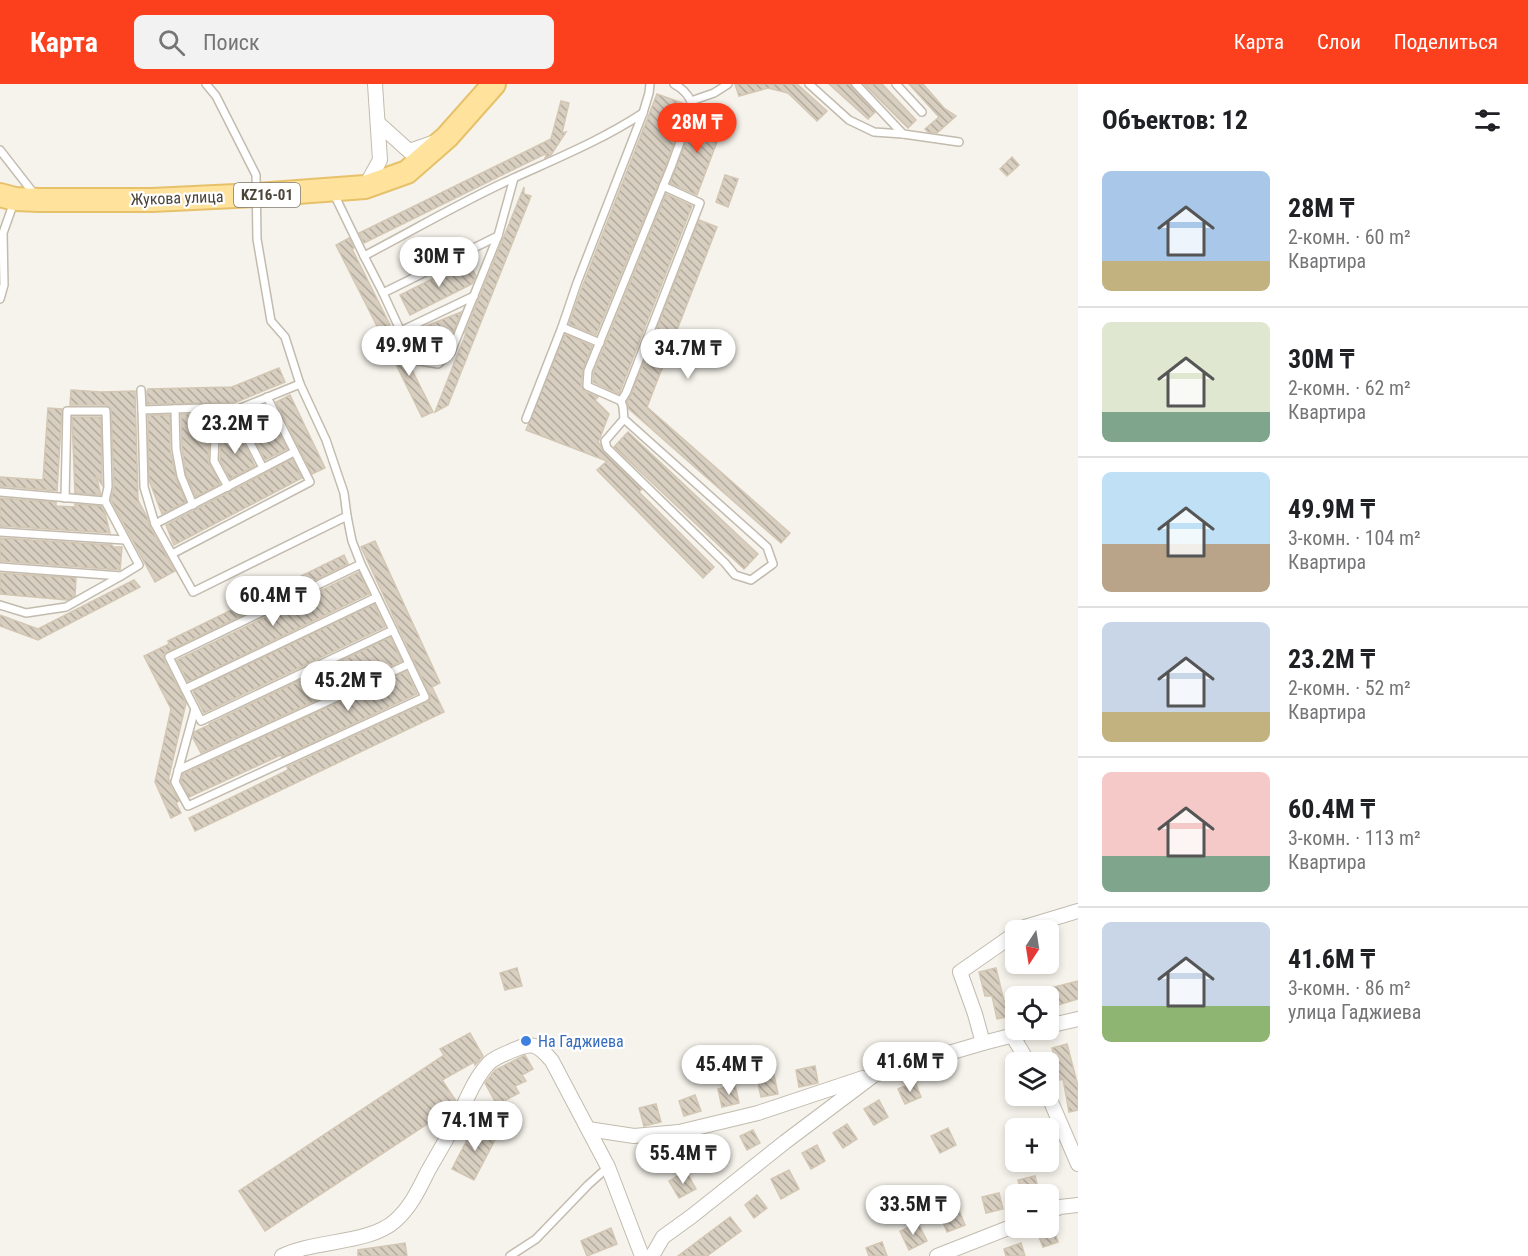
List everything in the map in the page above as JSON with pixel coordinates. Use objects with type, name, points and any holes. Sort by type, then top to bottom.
[{"type":"main road","name":"Жукова улица","points":[[8,197],[39,200],[152,200],[365,188],[407,172],[447,137],[494,84]]},
{"type":"street","points":[[365,188],[380,160],[376,85]]},
{"type":"street","points":[[378,123],[408,151],[447,137]]},
{"type":"street","points":[[1048,920],[1078,911]]},
{"type":"street","points":[[983,1043],[960,972],[1005,941]]},
{"type":"street","points":[[1059,1023],[1078,1019]]},
{"type":"street","points":[[588,1130],[634,1136],[679,1132],[758,1113],[874,1075],[1005,1037]]},
{"type":"street","points":[[282,1256],[307,1247],[349,1240],[393,1223],[413,1199],[484,1069],[492,1060],[524,1046],[535,1046],[552,1061],[608,1167],[642,1256]]},
{"type":"street","points":[[652,1256],[663,1237],[874,1075]]},
{"type":"street","points":[[1053,1106],[1078,1164]]},
{"type":"street","points":[[1059,1207],[1078,1205]]},
{"type":"street","points":[[937,1256],[1005,1229]]},
{"type":"lane","points":[[195,709],[175,782],[188,806],[425,697],[361,564],[352,541],[344,494],[326,440],[300,384],[285,337],[271,321],[257,239],[256,175],[216,96],[206,84]]},
{"type":"lane","points":[[526,419],[650,93],[650,84]]},
{"type":"lane","points":[[624,419],[605,441],[607,448],[735,575],[751,580],[773,564],[767,547],[624,419],[621,401],[587,386],[588,371],[693,106],[690,96],[674,84]]},
{"type":"lane","points":[[691,101],[714,93],[728,84]]},
{"type":"lane","points":[[809,84],[849,120],[874,132],[959,142]]},
{"type":"lane","points":[[856,84],[903,134]]},
{"type":"lane","points":[[896,84],[922,112]]},
{"type":"lane","points":[[364,256],[514,178],[620,128],[642,113]]},
{"type":"lane","points":[[0,150],[39,200]]},
{"type":"lane","points":[[332,190],[384,293],[414,360],[438,364],[451,352],[474,296],[498,236],[514,178]]},
{"type":"lane","points":[[621,401],[700,203],[663,186]]},
{"type":"lane","points":[[0,300],[4,285],[3,233],[8,197]]},
{"type":"lane","points":[[384,293],[498,236]]},
{"type":"lane","points":[[401,331],[474,296]]},
{"type":"lane","points":[[562,327],[600,343]]},
{"type":"lane","points":[[142,410],[236,410],[300,384]]},
{"type":"lane","points":[[141,390],[144,487],[155,524],[193,592],[347,516]]},
{"type":"lane","points":[[172,554],[310,482],[267,397]]},
{"type":"lane","points":[[176,409],[176,450],[181,476],[193,505]]},
{"type":"lane","points":[[216,409],[214,461],[228,487]]},
{"type":"lane","points":[[236,410],[236,416],[263,468]]},
{"type":"lane","points":[[0,605],[26,613],[66,607],[139,566],[105,501],[108,487],[106,411],[67,411],[65,498]]},
{"type":"lane","points":[[155,524],[294,452]]},
{"type":"lane","points":[[0,492],[105,501]]},
{"type":"lane","points":[[0,532],[125,540]]},
{"type":"lane","points":[[361,564],[169,657],[201,721],[393,630]]},
{"type":"lane","points":[[0,567],[121,576]]},
{"type":"lane","points":[[185,689],[377,597]]},
{"type":"lane","points":[[178,770],[409,664]]},
{"type":"lane","points":[[510,1256],[536,1239],[608,1167]]},
{"type":"building","points":[[735,84],[797,84],[827,111],[817,121],[788,93],[768,88],[739,96]]},
{"type":"building","points":[[829,84],[850,84],[875,112],[868,119]]},
{"type":"building","points":[[864,84],[882,84],[916,120],[908,128]]},
{"type":"building","points":[[909,84],[923,84],[944,108],[956,116],[937,133],[928,132],[925,129],[939,117]]},
{"type":"building","points":[[657,94],[685,104],[686,109],[666,165],[596,335],[569,324]]},
{"type":"building","points":[[561,101],[569,103],[562,133],[566,132],[551,155],[545,158],[547,153],[364,243],[359,233],[551,139]]},
{"type":"building","points":[[697,113],[724,123],[697,195],[670,183]]},
{"type":"building","points":[[1012,157],[1019,165],[1007,176],[1000,169]]},
{"type":"building","points":[[725,175],[738,179],[728,207],[716,202]]},
{"type":"building","points":[[524,187],[524,194],[531,196],[448,405],[435,412],[465,333]]},
{"type":"building","points":[[666,194],[692,206],[619,394],[593,382],[594,372]]},
{"type":"building","points":[[699,220],[717,227],[647,407],[790,533],[781,543],[629,409],[627,402]]},
{"type":"building","points":[[349,238],[354,248],[352,249],[390,325],[379,330],[336,245]]},
{"type":"building","points":[[468,261],[476,276],[472,284],[410,315],[400,295]]},
{"type":"building","points":[[461,312],[450,341],[427,352],[416,330]]},
{"type":"building","points":[[565,334],[592,346],[583,369],[581,386],[584,391],[598,397],[595,400],[609,414],[598,443],[602,450],[642,489],[639,492],[714,567],[703,578],[597,470],[607,461],[526,430]]},
{"type":"building","points":[[396,338],[433,412],[422,417],[385,342]]},
{"type":"building","points":[[279,368],[285,382],[234,403],[147,404],[148,389],[232,387]]},
{"type":"building","points":[[71,390],[135,391],[138,500],[150,527],[175,571],[155,582],[111,500],[114,487],[111,409],[106,405],[70,405]]},
{"type":"building","points":[[290,395],[325,468],[312,474],[276,402]]},
{"type":"building","points":[[48,408],[62,409],[57,491],[0,486],[0,477],[43,480]]},
{"type":"building","points":[[266,408],[287,449],[265,460],[244,419]]},
{"type":"building","points":[[181,414],[207,414],[208,461],[220,484],[196,497],[186,474],[182,448]]},
{"type":"building","points":[[148,415],[170,415],[170,450],[176,478],[186,502],[162,514],[149,480]]},
{"type":"building","points":[[72,417],[101,417],[102,485],[96,476],[101,495],[75,493]]},
{"type":"building","points":[[237,429],[255,466],[230,479],[220,460],[221,438]]},
{"type":"building","points":[[628,432],[758,554],[744,569],[614,447]]},
{"type":"building","points":[[292,459],[302,478],[174,545],[166,525]]},
{"type":"building","points":[[0,498],[56,502],[56,506],[75,507],[75,504],[101,506],[110,533],[0,526]]},
{"type":"building","points":[[0,538],[122,547],[120,570],[0,561]]},
{"type":"building","points":[[375,541],[440,683],[432,687],[444,712],[195,831],[189,818],[288,770],[287,767],[430,700],[430,695],[361,547]]},
{"type":"building","points":[[344,555],[348,564],[164,654],[164,660],[186,703],[168,781],[170,780],[170,785],[179,801],[176,803],[181,813],[171,818],[155,782],[171,709],[144,656],[169,644],[168,641]]},
{"type":"building","points":[[359,572],[369,594],[188,682],[177,660]]},
{"type":"building","points":[[0,573],[76,578],[75,596],[67,600],[0,594]]},
{"type":"building","points":[[134,580],[140,587],[38,640],[0,626],[0,615],[38,629]]},
{"type":"building","points":[[374,604],[385,627],[204,713],[193,691]]},
{"type":"building","points":[[390,637],[402,661],[201,753],[193,738],[194,732]]},
{"type":"building","points":[[406,671],[417,694],[282,757],[281,755],[189,797],[181,781],[183,774]]},
{"type":"building","points":[[517,968],[522,986],[505,990],[500,973]]},
{"type":"building","points":[[996,968],[1005,1001],[1005,1018],[997,1019],[992,996],[985,996],[979,972]]},
{"type":"building","points":[[1078,981],[1078,999],[1059,1005],[1058,986]]},
{"type":"building","points":[[470,1033],[483,1056],[475,1065],[474,1062],[442,1080],[456,1101],[453,1107],[265,1231],[239,1191],[444,1055],[440,1049]]},
{"type":"building","points":[[1067,1044],[1078,1086],[1078,1110],[1069,1112],[1063,1079],[1060,1080],[1059,1076],[1059,1052],[1053,1052],[1052,1048]]},
{"type":"building","points":[[525,1055],[533,1069],[522,1075],[526,1081],[515,1086],[519,1093],[497,1105],[485,1083],[495,1070]]},
{"type":"building","points":[[815,1066],[818,1083],[799,1087],[796,1070]]},
{"type":"building","points":[[774,1075],[778,1094],[761,1097],[757,1079]]},
{"type":"building","points":[[915,1082],[921,1097],[905,1104],[898,1089]]},
{"type":"building","points":[[735,1085],[739,1103],[722,1107],[718,1089]]},
{"type":"building","points":[[695,1095],[701,1111],[684,1116],[679,1101]]},
{"type":"building","points":[[879,1100],[888,1117],[874,1125],[864,1109]]},
{"type":"building","points":[[656,1104],[661,1122],[644,1126],[639,1108]]},
{"type":"building","points":[[476,1123],[498,1134],[474,1180],[452,1169]]},
{"type":"building","points":[[847,1124],[857,1139],[843,1148],[833,1133]]},
{"type":"building","points":[[948,1128],[956,1145],[940,1153],[931,1136]]},
{"type":"building","points":[[753,1130],[760,1143],[747,1150],[740,1136]]},
{"type":"building","points":[[817,1145],[825,1161],[811,1169],[802,1153]]},
{"type":"building","points":[[719,1146],[729,1161],[714,1171],[704,1156]]},
{"type":"building","points":[[789,1170],[799,1189],[781,1199],[771,1179]]},
{"type":"building","points":[[686,1171],[696,1189],[679,1198],[669,1181]]},
{"type":"building","points":[[1035,1176],[1037,1184],[1019,1184],[1018,1180]]},
{"type":"building","points":[[999,1193],[1003,1209],[986,1213],[982,1197]]},
{"type":"building","points":[[757,1195],[767,1208],[754,1218],[745,1205]]},
{"type":"building","points":[[958,1208],[965,1225],[947,1232],[940,1215]]},
{"type":"building","points":[[730,1217],[741,1231],[707,1256],[678,1256]]},
{"type":"building","points":[[918,1223],[927,1241],[909,1250],[900,1231]]},
{"type":"building","points":[[611,1228],[617,1244],[587,1256],[581,1241]]},
{"type":"building","points":[[1040,1238],[1057,1238],[1058,1242],[1043,1247]]},
{"type":"building","points":[[882,1242],[887,1256],[869,1256],[866,1248]]},
{"type":"building","points":[[405,1243],[407,1256],[358,1256],[358,1250]]},
{"type":"building","points":[[1021,1243],[1025,1256],[1006,1256],[1004,1249]]},
{"type":"place","name":"На Гаджиева","points":[[526,1041]]}]
